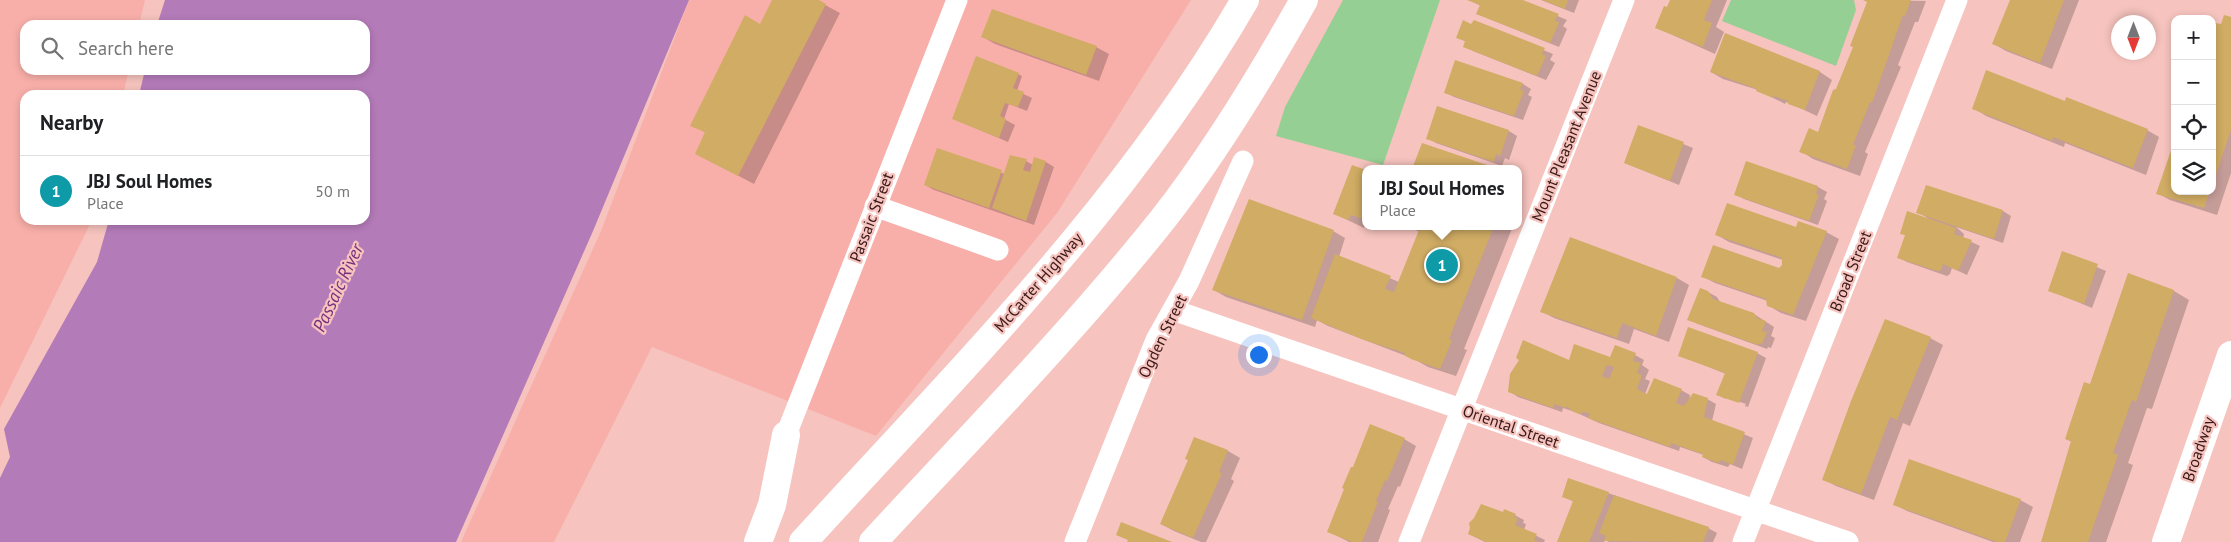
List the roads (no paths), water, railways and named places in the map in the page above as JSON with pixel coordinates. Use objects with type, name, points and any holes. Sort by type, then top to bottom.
[{"type":"main road","name":"McCarter Highway","points":[[803,542],[1077,239],[1164,126],[1245,0]]},
{"type":"main road","points":[[873,542],[1067,332],[1164,217],[1250,92],[1304,0]]},
{"type":"main road","name":"Broadway","points":[[2166,542],[2231,355]]},
{"type":"main road","points":[[758,542],[772,505],[786,435]]},
{"type":"street","name":"Passaic Street","points":[[786,435],[957,0]]},
{"type":"street","name":"Mount Pleasant Avenue","points":[[1409,542],[1624,0]]},
{"type":"street","name":"Broad Street","points":[[1743,542],[1957,0]]},
{"type":"street","name":"Ogden Street","points":[[1075,542],[1156,340],[1173,310],[1227,200],[1243,161]]},
{"type":"street","points":[[875,206],[998,250]]},
{"type":"street","name":"Oriental Street","points":[[1173,310],[1848,542]]},
{"type":"water","name":"Passaic River","points":[[165,0],[689,0],[593,231],[456,542],[0,542],[0,478],[10,457],[4,429],[97,262],[108,225],[370,225],[370,90],[140,90],[144,75],[370,75],[370,20],[159,20]]},
{"type":"place","name":"JBJ Soul Homes","points":[[1442,265]]}]
